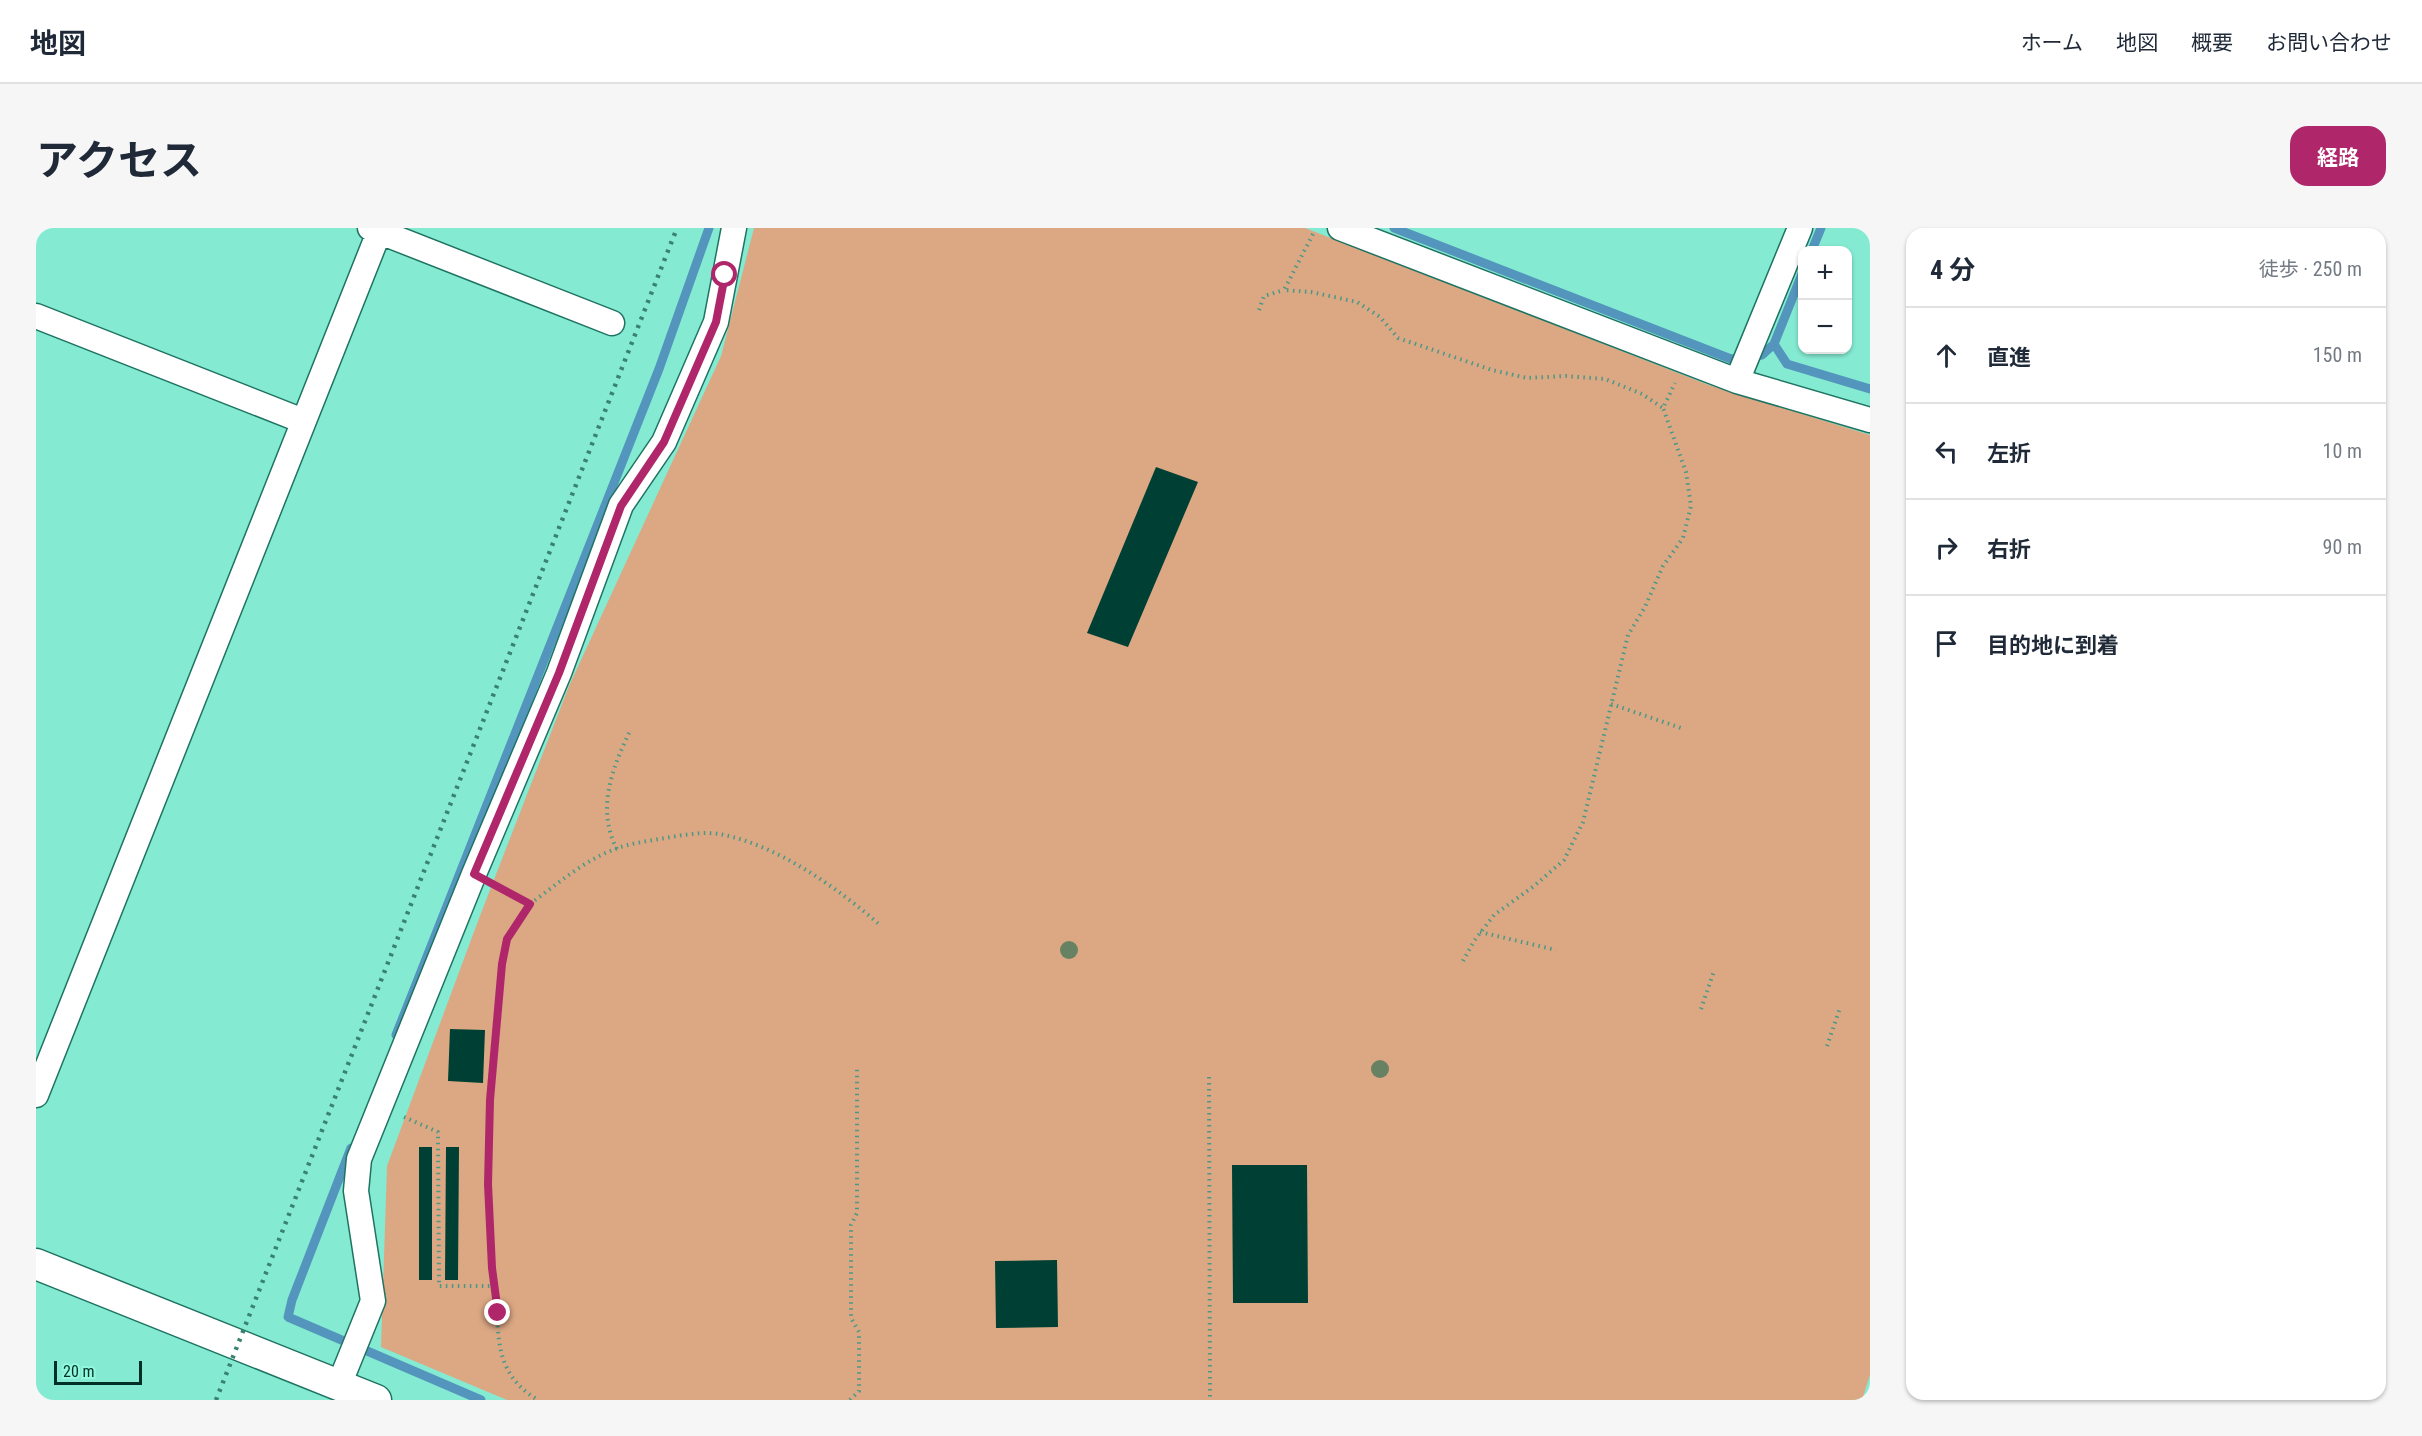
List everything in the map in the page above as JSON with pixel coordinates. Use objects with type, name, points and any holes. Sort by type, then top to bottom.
[{"type":"street","points":[[339,1385],[373,1300],[356,1191],[359,1159],[474,874],[559,673],[621,506],[664,442],[716,322],[734,228]]},
{"type":"street","points":[[1340,228],[1685,361],[1739,375],[1870,420]]},
{"type":"street","points":[[1739,375],[1800,228]]},
{"type":"street","points":[[38,1084],[303,421],[374,230],[612,323]]},
{"type":"street","points":[[36,316],[303,421]]},
{"type":"street","points":[[36,1264],[376,1400]]},
{"type":"path","points":[[1284,290],[1317,228]]},
{"type":"path","points":[[1259,310],[1264,296],[1284,290],[1311,292],[1357,302],[1380,317],[1398,338],[1492,370],[1527,378],[1566,376],[1605,379],[1642,394],[1663,408],[1686,472],[1691,506],[1683,538],[1663,566],[1645,607],[1628,635],[1583,822],[1564,860],[1534,886],[1494,915],[1480,932],[1463,961]]},
{"type":"path","points":[[1663,408],[1685,361]]},
{"type":"path","points":[[1611,704],[1681,728]]},
{"type":"path","points":[[617,849],[609,828],[606,796],[617,758],[630,731]]},
{"type":"path","points":[[538,1400],[523,1391],[502,1361],[496,1286],[492,1268],[488,1184],[490,1100],[502,964],[507,939],[530,904],[578,869],[617,849],[634,843],[696,833],[719,834],[778,852],[881,926]]},
{"type":"path","points":[[474,874],[530,904]]},
{"type":"path","points":[[1480,932],[1556,950]]},
{"type":"path","points":[[1701,1009],[1714,971]]},
{"type":"path","points":[[1827,1046],[1840,1008]]},
{"type":"path","points":[[850,1400],[859,1391],[859,1332],[851,1318],[851,1225],[857,1213],[857,1067]]},
{"type":"path","points":[[1209,1077],[1210,1400]]},
{"type":"path","points":[[381,1106],[438,1132],[439,1286],[496,1286]]},
{"type":"shaded area","points":[[754,228],[1305,228],[1709,385],[1870,435],[1870,1375],[1862,1400],[507,1400],[381,1347],[387,1166],[569,686],[721,356]]},
{"type":"building","points":[[1156,467],[1198,482],[1128,647],[1087,633]]},
{"type":"building","points":[[450,1029],[485,1030],[483,1083],[448,1081]]},
{"type":"building","points":[[419,1147],[432,1147],[432,1280],[419,1280]]},
{"type":"building","points":[[446,1147],[459,1147],[458,1280],[445,1280]]},
{"type":"building","points":[[1232,1165],[1307,1165],[1308,1303],[1233,1303]]},
{"type":"building","points":[[1057,1260],[1058,1327],[996,1328],[995,1261]]},
{"type":"waterway","points":[[396,1035],[659,369],[709,228]]},
{"type":"waterway","points":[[1394,228],[1731,359],[1762,355],[1774,344]]},
{"type":"waterway","points":[[1814,246],[1821,228]]},
{"type":"waterway","points":[[1798,284],[1774,344],[1787,364],[1870,389]]},
{"type":"waterway","points":[[351,1148],[292,1300],[288,1317],[481,1400]]},
{"type":"railway","points":[[216,1400],[677,228]]},
{"type":"route","points":[[498,1313],[492,1268],[488,1184],[490,1100],[502,964],[507,939],[530,904],[474,874],[559,673],[621,506],[664,442],[716,322],[725,275]]}]
